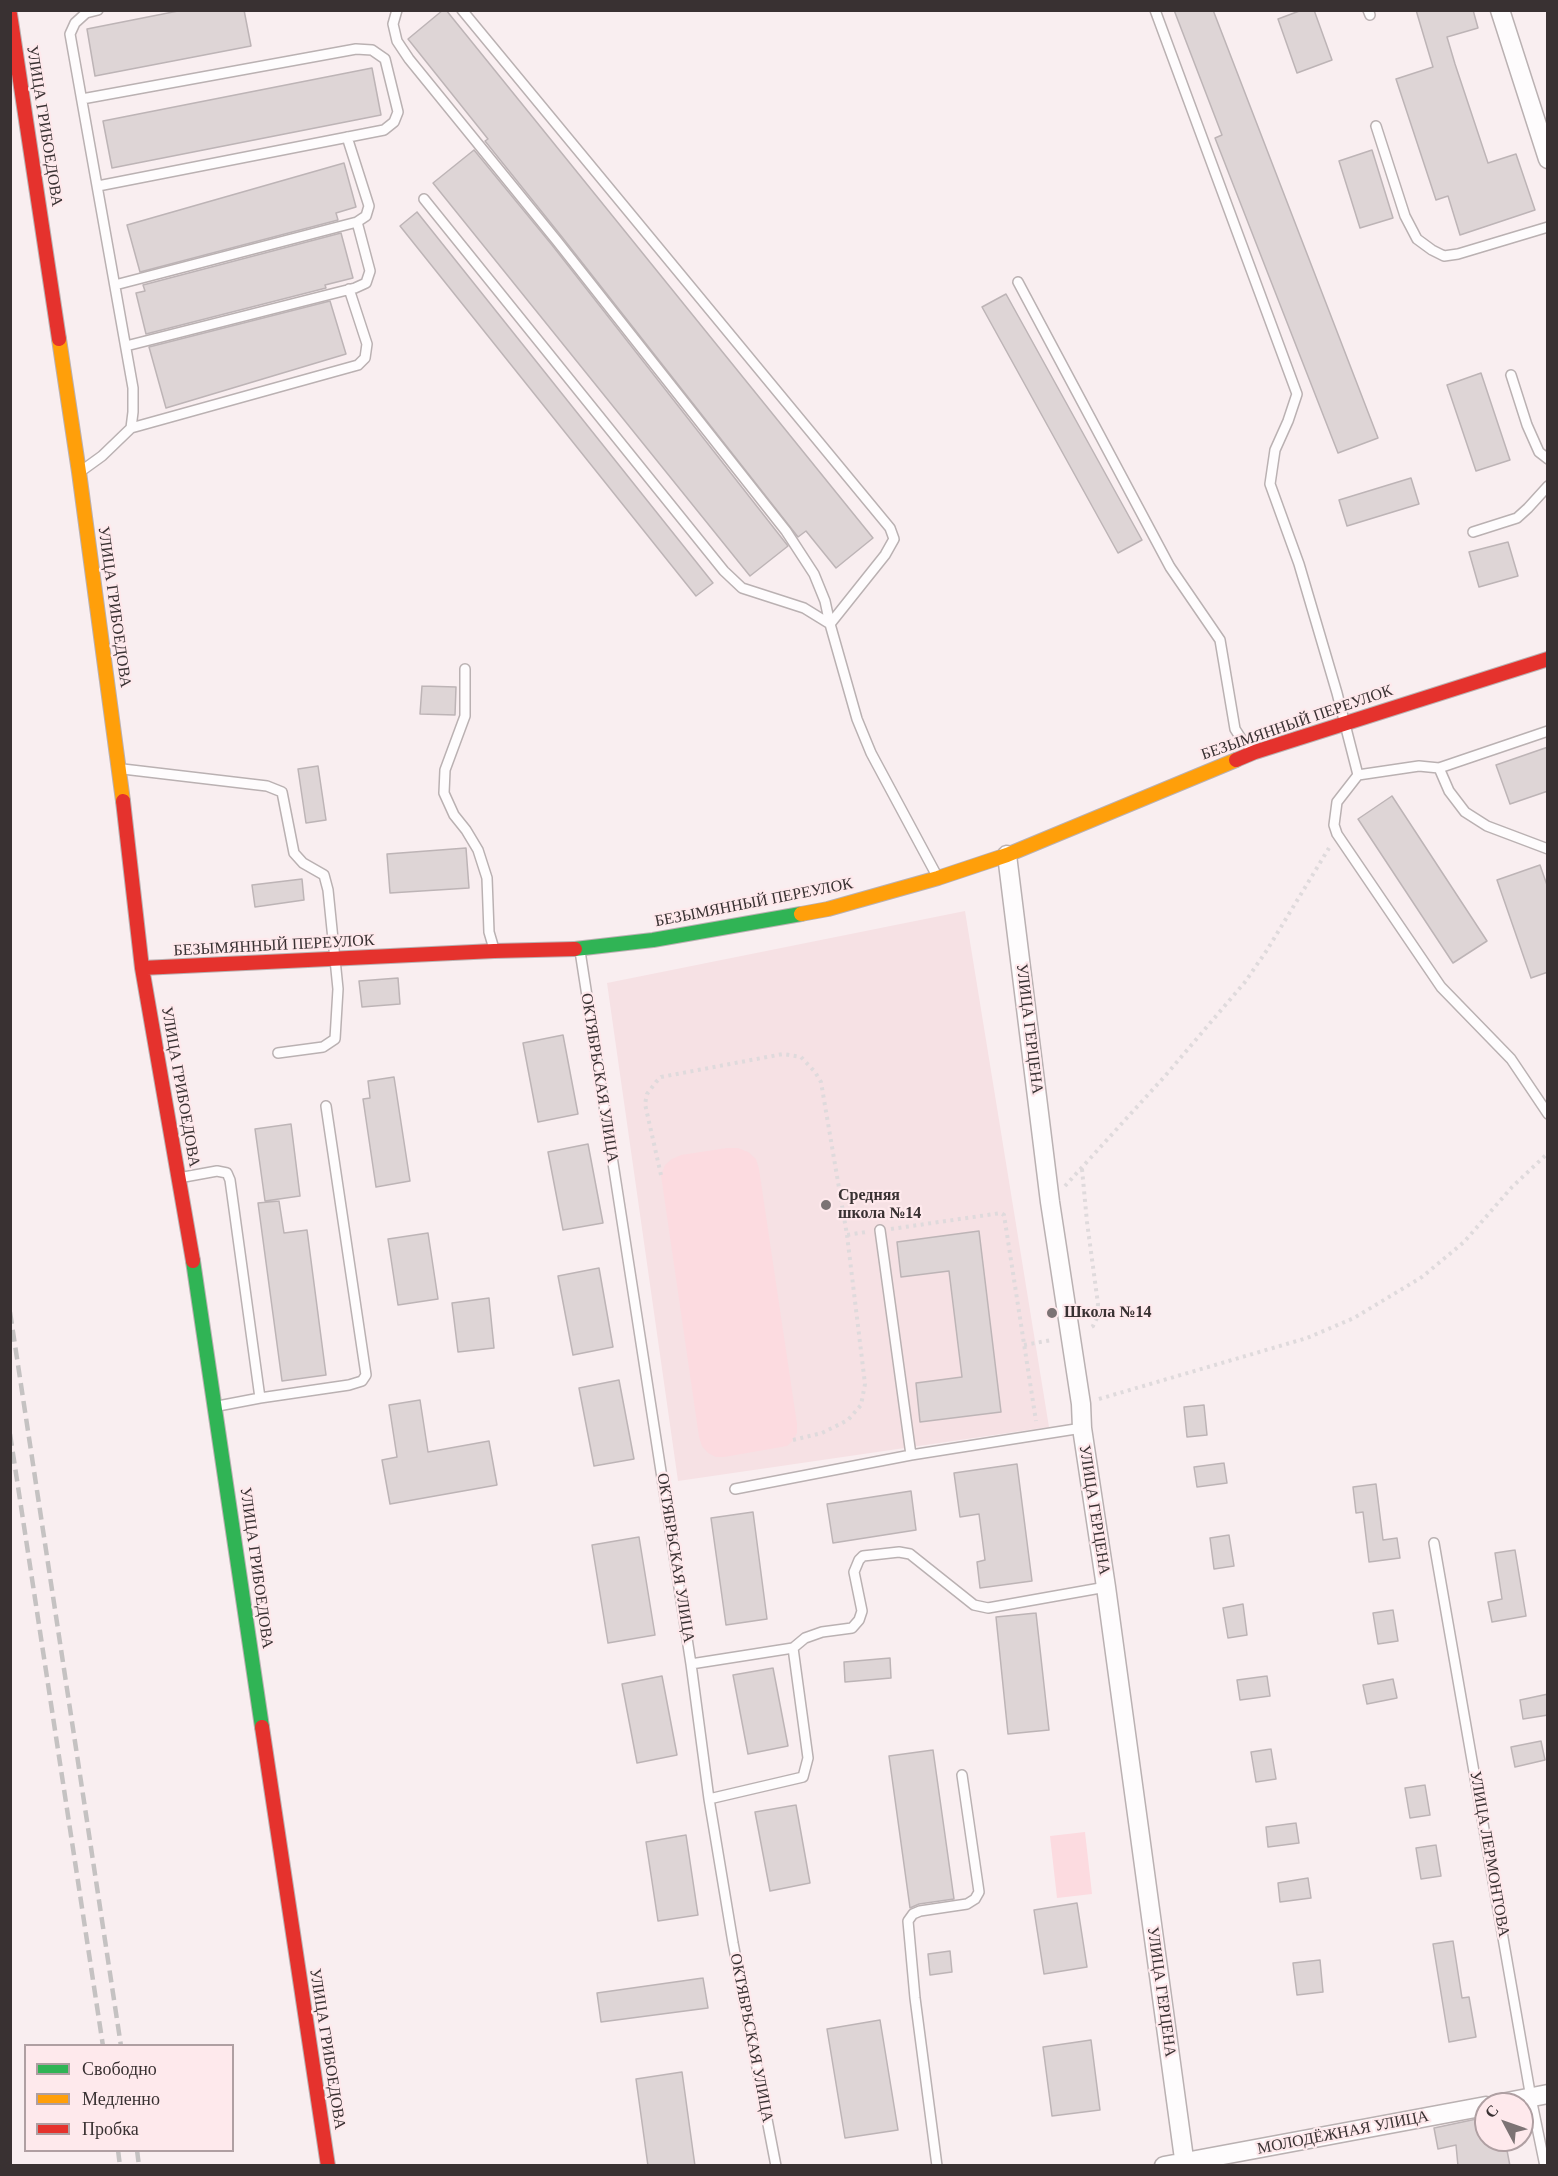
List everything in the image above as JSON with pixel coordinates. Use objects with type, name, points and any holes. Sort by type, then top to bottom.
[{"type":"main road","name":"УЛИЦА ГРИБОЕДОВА","points":[[10,14],[79,472],[119,769],[142,968],[180,1178],[216,1406],[285,1889],[328,2166]]},
{"type":"main road","name":"БЕЗЫМЯННЫЙ ПЕРЕУЛОК","points":[[142,968],[494,951],[580,950],[653,940],[828,909],[938,878],[1007,855],[1255,752],[1548,659]]},
{"type":"street","points":[[1500,10],[1548,159]]},
{"type":"street","name":"УЛИЦА ГЕРЦЕНА","points":[[1007,855],[1050,1202],[1081,1404],[1082,1428],[1185,2164]]},
{"type":"street","name":"МОЛОДЁЖНАЯ УЛИЦА","points":[[1164,2166],[1185,2164],[1474,2108]]},
{"type":"lane","points":[[98,10],[86,13],[75,23],[70,34],[133,388],[131,428]]},
{"type":"lane","points":[[397,10],[393,24],[396,41],[786,531],[814,574],[825,601],[857,719],[871,753],[938,878]]},
{"type":"lane","points":[[462,10],[890,528],[894,539],[885,555],[830,624]]},
{"type":"lane","points":[[1155,10],[1297,394],[1275,450],[1270,484],[1299,564],[1337,693],[1358,775]]},
{"type":"lane","points":[[82,99],[356,49],[372,50],[385,59],[398,112],[394,122],[384,130],[98,186]]},
{"type":"lane","points":[[1376,126],[1405,216],[1417,239],[1432,250],[1444,256],[1458,254],[1548,227]]},
{"type":"lane","points":[[115,285],[357,222],[366,216],[369,206],[347,137]]},
{"type":"lane","points":[[424,199],[724,571],[742,588],[804,608],[830,624]]},
{"type":"lane","points":[[126,346],[366,283],[370,271],[357,222]]},
{"type":"lane","points":[[1018,282],[1170,567],[1220,640],[1235,729],[1242,740],[1255,752]]},
{"type":"lane","points":[[79,472],[102,456],[131,428],[358,365],[365,358],[367,344],[349,289]]},
{"type":"lane","points":[[1511,375],[1527,425],[1539,452],[1548,459]]},
{"type":"lane","points":[[1473,532],[1517,518],[1548,486]]},
{"type":"lane","points":[[465,669],[465,716],[445,770],[444,793],[454,815],[478,850],[487,878],[489,932],[494,951]]},
{"type":"lane","points":[[1548,731],[1439,768],[1419,766],[1358,775],[1337,802],[1334,825],[1337,834],[1441,987],[1511,1059],[1548,1114]]},
{"type":"lane","points":[[1439,768],[1449,791],[1465,812],[1487,826],[1548,849]]},
{"type":"lane","points":[[119,769],[267,786],[282,792],[294,853],[303,863],[324,874],[328,890],[338,989],[335,1039],[323,1047],[278,1053]]},
{"type":"lane","name":"ОКТЯБРЬСКАЯ УЛИЦА","points":[[580,950],[735,1954],[776,2166]]},
{"type":"lane","points":[[216,1406],[349,1385],[362,1381],[366,1375],[326,1106]]},
{"type":"lane","points":[[180,1178],[217,1171],[226,1173],[230,1180],[260,1398]]},
{"type":"lane","points":[[880,1230],[911,1455]]},
{"type":"lane","points":[[735,1489],[911,1455],[1038,1433],[1082,1428]]},
{"type":"lane","name":"УЛИЦА ЛЕРМОНТОВА","points":[[1434,1543],[1539,2096],[1545,2166]]},
{"type":"lane","points":[[692,1664],[793,1648],[806,1638],[822,1632],[852,1628],[859,1620],[862,1611],[854,1572],[863,1556],[899,1552],[909,1554],[974,1605],[988,1608],[1106,1587]]},
{"type":"lane","points":[[710,1798],[798,1779],[806,1772],[808,1758],[793,1648]]},
{"type":"lane","points":[[937,2166],[915,1998],[908,1921],[913,1914],[920,1911],[967,1904],[975,1899],[979,1892],[962,1775]]},
{"type":"path","points":[[1050,1202],[1082,1169],[1245,982],[1268,950],[1337,834]]},
{"type":"path","points":[[662,1175],[645,1104],[647,1094],[661,1077],[783,1054],[801,1057],[815,1072],[821,1082],[847,1234],[865,1384],[861,1405],[848,1420],[822,1433],[793,1440]]},
{"type":"path","points":[[1081,1404],[1307,1338],[1354,1318],[1422,1277],[1464,1242],[1512,1187],[1548,1153]]},
{"type":"path","points":[[1024,1345],[1070,1336],[1093,1326],[1097,1318],[1098,1304],[1082,1169]]},
{"type":"path","points":[[847,1234],[1004,1215],[1038,1433]]},
{"type":"shaded area","name":"Средняя школа №14","points":[[965,911],[1049,1427],[678,1481],[607,983]]},
{"type":"shaded area","points":[[738,1148],[748,1152],[756,1159],[759,1169],[797,1433],[787,1446],[716,1457],[702,1446],[699,1437],[661,1175],[665,1165],[681,1155]]},
{"type":"shaded area","points":[[1085,1832],[1092,1894],[1057,1898],[1050,1836]]},
{"type":"building","points":[[183,10],[244,10],[251,46],[95,76],[87,29]]},
{"type":"building","points":[[443,10],[446,10],[873,538],[836,568],[806,531],[798,537],[485,141],[488,139],[408,39]]},
{"type":"building","points":[[1174,10],[1213,10],[1378,438],[1338,453],[1215,138],[1222,135]]},
{"type":"building","points":[[1302,10],[1314,10],[1332,60],[1297,73],[1278,19]]},
{"type":"building","points":[[1416,10],[1473,10],[1478,28],[1447,37],[1455,64],[1488,163],[1516,154],[1535,210],[1460,235],[1448,196],[1436,200],[1396,79],[1433,67]]},
{"type":"building","points":[[372,68],[381,115],[112,168],[103,121]]},
{"type":"building","points":[[474,150],[552,245],[788,546],[750,576],[433,183]]},
{"type":"building","points":[[1372,150],[1393,218],[1360,228],[1339,161]]},
{"type":"building","points":[[344,163],[356,207],[336,213],[338,220],[140,272],[127,225]]},
{"type":"building","points":[[417,212],[713,583],[696,596],[400,226]]},
{"type":"building","points":[[341,233],[353,278],[325,285],[326,288],[146,334],[136,293],[145,291],[143,285]]},
{"type":"building","points":[[1006,294],[1142,540],[1118,553],[982,307]]},
{"type":"building","points":[[330,301],[346,354],[166,408],[149,347]]},
{"type":"building","points":[[1481,373],[1510,460],[1476,471],[1447,385]]},
{"type":"building","points":[[1411,478],[1419,504],[1347,526],[1339,500]]},
{"type":"building","points":[[1508,542],[1518,576],[1479,587],[1469,552]]},
{"type":"building","points":[[422,686],[456,687],[455,715],[420,714]]},
{"type":"building","points":[[1548,747],[1548,791],[1510,804],[1496,765]]},
{"type":"building","points":[[318,766],[326,820],[306,823],[298,769]]},
{"type":"building","points":[[1392,796],[1487,941],[1453,963],[1358,819]]},
{"type":"building","points":[[466,848],[469,888],[390,893],[387,854]]},
{"type":"building","points":[[1540,865],[1548,888],[1548,972],[1531,978],[1497,880]]},
{"type":"building","points":[[302,879],[304,900],[255,907],[252,885]]},
{"type":"building","points":[[398,978],[400,1004],[362,1007],[359,981]]},
{"type":"building","points":[[563,1035],[578,1114],[538,1122],[523,1043]]},
{"type":"building","points":[[394,1077],[410,1181],[376,1187],[363,1099],[370,1098],[368,1081]]},
{"type":"building","points":[[291,1124],[300,1196],[265,1201],[255,1129]]},
{"type":"building","points":[[588,1144],[603,1223],[563,1230],[548,1152]]},
{"type":"building","points":[[279,1201],[284,1233],[307,1230],[326,1375],[282,1381],[258,1203]]},
{"type":"building","points":[[979,1231],[1001,1412],[920,1422],[916,1383],[962,1377],[949,1271],[901,1277],[897,1242]]},
{"type":"building","points":[[428,1233],[438,1299],[398,1305],[388,1239]]},
{"type":"building","points":[[599,1268],[613,1347],[573,1355],[558,1276]]},
{"type":"building","points":[[489,1298],[494,1348],[458,1352],[452,1303]]},
{"type":"building","points":[[619,1380],[634,1459],[594,1466],[579,1388]]},
{"type":"building","points":[[420,1400],[428,1452],[489,1441],[497,1485],[390,1504],[382,1460],[397,1457],[389,1405]]},
{"type":"building","points":[[1204,1405],[1207,1435],[1187,1437],[1184,1407]]},
{"type":"building","points":[[1224,1463],[1227,1483],[1197,1487],[1194,1467]]},
{"type":"building","points":[[1017,1464],[1032,1581],[980,1588],[977,1562],[985,1560],[979,1514],[960,1517],[954,1473]]},
{"type":"building","points":[[1376,1484],[1383,1540],[1397,1538],[1400,1558],[1369,1562],[1363,1512],[1356,1513],[1353,1487]]},
{"type":"building","points":[[911,1491],[916,1530],[833,1543],[827,1504]]},
{"type":"building","points":[[753,1512],[767,1619],[726,1625],[711,1518]]},
{"type":"building","points":[[1229,1535],[1234,1566],[1214,1569],[1210,1538]]},
{"type":"building","points":[[639,1537],[655,1635],[608,1643],[592,1545]]},
{"type":"building","points":[[1515,1550],[1526,1616],[1492,1622],[1488,1602],[1502,1599],[1495,1553]]},
{"type":"building","points":[[1243,1604],[1247,1635],[1228,1638],[1223,1608]]},
{"type":"building","points":[[1393,1610],[1398,1641],[1378,1644],[1373,1613]]},
{"type":"building","points":[[1036,1613],[1049,1730],[1008,1734],[996,1617]]},
{"type":"building","points":[[890,1658],[891,1678],[845,1682],[844,1662]]},
{"type":"building","points":[[773,1668],[788,1746],[748,1754],[733,1675]]},
{"type":"building","points":[[662,1676],[677,1755],[637,1763],[622,1684]]},
{"type":"building","points":[[1267,1676],[1270,1696],[1240,1700],[1237,1680]]},
{"type":"building","points":[[1393,1679],[1397,1698],[1367,1704],[1363,1685]]},
{"type":"building","points":[[1548,1694],[1548,1715],[1523,1719],[1520,1700]]},
{"type":"building","points":[[1541,1741],[1545,1760],[1515,1767],[1511,1747]]},
{"type":"building","points":[[1271,1749],[1276,1779],[1256,1782],[1251,1752]]},
{"type":"building","points":[[933,1750],[954,1899],[919,1904],[910,1908],[889,1756]]},
{"type":"building","points":[[1425,1785],[1430,1815],[1410,1818],[1405,1788]]},
{"type":"building","points":[[796,1805],[810,1883],[770,1891],[755,1812]]},
{"type":"building","points":[[1296,1823],[1299,1843],[1268,1847],[1266,1827]]},
{"type":"building","points":[[686,1835],[698,1915],[658,1921],[646,1842]]},
{"type":"building","points":[[1436,1845],[1441,1876],[1421,1879],[1416,1848]]},
{"type":"building","points":[[1308,1878],[1311,1898],[1280,1902],[1278,1883]]},
{"type":"building","points":[[1077,1903],[1087,1967],[1044,1974],[1034,1910]]},
{"type":"building","points":[[1453,1941],[1462,1998],[1469,1997],[1476,2037],[1449,2042],[1433,1944]]},
{"type":"building","points":[[950,1951],[952,1972],[930,1975],[928,1954]]},
{"type":"building","points":[[1320,1960],[1323,1992],[1297,1995],[1293,1963]]},
{"type":"building","points":[[703,1978],[708,2008],[601,2022],[597,1993]]},
{"type":"building","points":[[880,2020],[898,2130],[845,2138],[827,2029]]},
{"type":"building","points":[[1091,2040],[1100,2110],[1052,2116],[1043,2047]]},
{"type":"building","points":[[682,2072],[695,2166],[648,2166],[636,2079]]},
{"type":"building","points":[[1474,2120],[1474,2152],[1507,2152],[1510,2166],[1458,2166],[1456,2145],[1438,2149],[1434,2128]]},
{"type":"railway","points":[[10,1312],[121,2044]]},
{"type":"railway","points":[[10,1434],[103,2044]]},
{"type":"railway","points":[[118,2152],[120,2166]]},
{"type":"railway","points":[[137,2152],[139,2166]]},
{"type":"traffic: fast","points":[[575,949],[653,940],[801,914]]},
{"type":"traffic: fast","points":[[193,1261],[262,1727]]},
{"type":"traffic: slow","points":[[59,339],[123,801]]},
{"type":"traffic: slow","points":[[801,914],[828,909],[938,878],[1007,855],[1236,760]]},
{"type":"traffic: jam","points":[[10,14],[59,339]]},
{"type":"traffic: jam","points":[[1236,760],[1548,659]]},
{"type":"traffic: jam","points":[[123,801],[142,968],[193,1261]]},
{"type":"traffic: jam","points":[[142,968],[575,949]]},
{"type":"traffic: jam","points":[[262,1727],[328,2166]]},
{"type":"place","name":"Средняя школа №14","points":[[826,1205]]},
{"type":"place","name":"Школа №14","points":[[1052,1313]]}]
